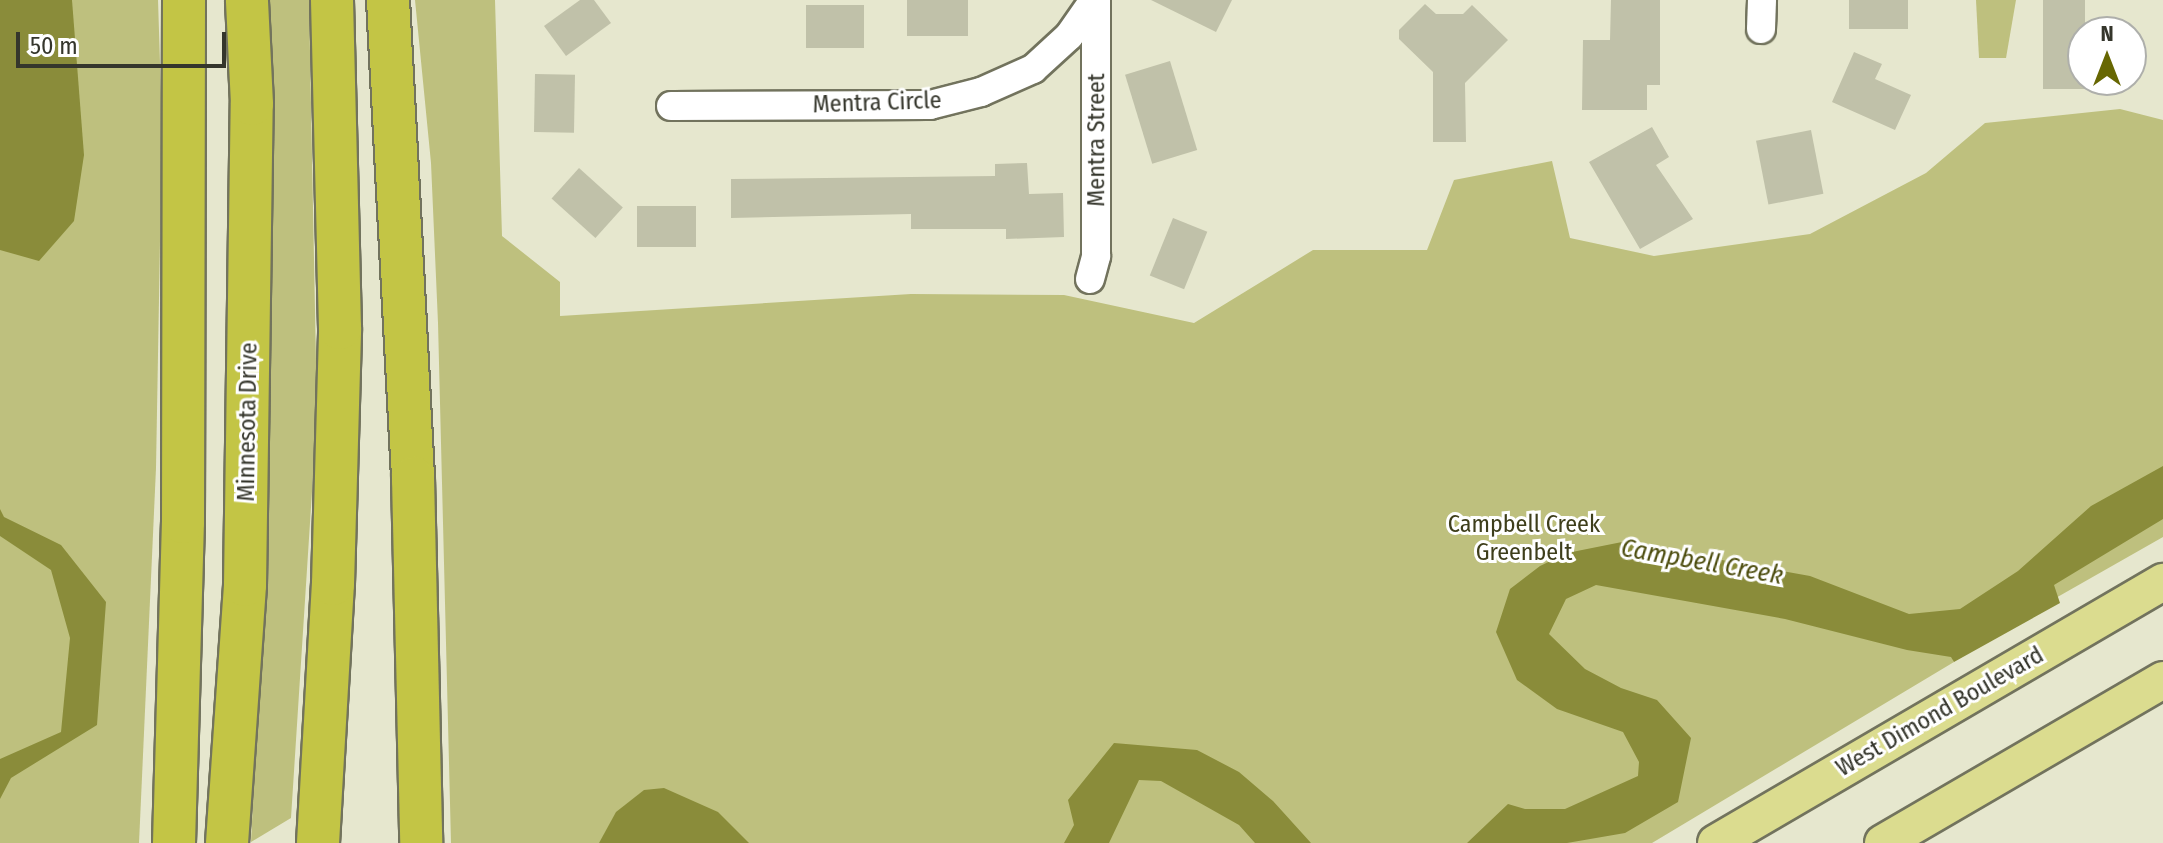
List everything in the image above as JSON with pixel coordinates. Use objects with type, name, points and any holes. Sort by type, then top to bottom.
[{"type":"highway","points":[[174,836],[183,506],[184,0]]},
{"type":"highway","name":"Minnesota Drive","points":[[227,843],[246,569],[252,104],[247,0]]},
{"type":"highway","points":[[318,843],[333,584],[340,328],[332,0]]},
{"type":"highway","points":[[388,0],[413,478],[421,843]]},
{"type":"main road","name":"West Dimond Boulevard","points":[[1716,843],[2163,582]]},
{"type":"main road","points":[[1883,843],[2163,680]]},
{"type":"street","name":"Mentra Circle","points":[[671,106],[930,105],[943,102],[981,92],[1033,69],[1069,36],[1095,0]]},
{"type":"street","name":"Mentra Street","points":[[1090,279],[1096,256],[1095,0]]},
{"type":"street","points":[[1761,29],[1762,0]]},
{"type":"green space","points":[[0,0],[158,0],[162,128],[156,468],[139,843],[0,843]]},
{"type":"green space","points":[[265,0],[309,0],[317,414],[291,818],[251,842],[269,475],[273,145]]},
{"type":"green space","name":"Campbell Creek Greenbelt","points":[[415,0],[495,0],[502,236],[560,282],[560,316],[911,294],[1064,295],[1194,323],[1313,250],[1427,250],[1454,180],[1552,161],[1570,238],[1654,256],[1810,234],[1926,173],[1985,123],[2120,109],[2163,120],[2163,537],[1952,657],[1954,662],[1652,843],[451,843],[438,323],[431,163]]},
{"type":"green space","points":[[1976,0],[2016,0],[2006,58],[1979,58]]},
{"type":"water","points":[[0,0],[72,0],[84,155],[74,221],[39,261],[0,250]]},
{"type":"water","name":"Campbell Creek","points":[[2163,466],[2163,519],[2054,585],[2060,603],[1954,662],[1951,657],[1907,650],[1785,619],[1596,585],[1566,599],[1549,634],[1585,669],[1621,688],[1657,700],[1691,738],[1678,802],[1625,833],[1567,843],[1467,843],[1508,804],[1525,809],[1565,809],[1638,776],[1639,762],[1623,732],[1557,709],[1517,680],[1496,632],[1510,589],[1540,566],[1567,553],[1622,542],[1810,576],[1909,614],[1960,609],[2018,571],[2091,506]]},
{"type":"water","points":[[0,509],[4,517],[61,545],[106,602],[97,725],[11,778],[0,799],[0,759],[61,732],[70,638],[51,570],[0,536]]},
{"type":"water","points":[[1114,743],[1197,750],[1239,772],[1273,801],[1311,843],[1255,843],[1239,825],[1161,781],[1139,780],[1109,843],[1064,843],[1074,825],[1068,800]]},
{"type":"water","points":[[664,788],[718,812],[749,843],[599,843],[616,812],[644,790]]},
{"type":"building","points":[[580,0],[594,0],[611,23],[566,56],[544,26]]},
{"type":"building","points":[[907,0],[968,0],[968,36],[907,36]]},
{"type":"building","points":[[1151,0],[1232,0],[1216,32]]},
{"type":"building","points":[[1611,0],[1660,0],[1660,85],[1647,85],[1647,110],[1582,110],[1583,40],[1610,40]]},
{"type":"building","points":[[1849,0],[1908,0],[1908,29],[1849,29]]},
{"type":"building","points":[[2043,0],[2085,0],[2085,16],[2067,16],[2067,89],[2043,89]]},
{"type":"building","points":[[1425,4],[1436,14],[1463,14],[1472,5],[1508,40],[1465,83],[1466,142],[1433,142],[1433,72],[1399,39],[1399,30]]},
{"type":"building","points":[[806,5],[864,5],[864,48],[806,48]]},
{"type":"building","points":[[1854,52],[1882,64],[1875,79],[1911,95],[1895,130],[1832,102]]},
{"type":"building","points":[[1170,61],[1197,150],[1152,164],[1125,75]]},
{"type":"building","points":[[535,74],[575,75],[574,133],[534,132]]},
{"type":"building","points":[[1652,127],[1669,157],[1656,165],[1693,219],[1640,249],[1589,162]]},
{"type":"building","points":[[1811,130],[1823,194],[1768,204],[1756,141]]},
{"type":"building","points":[[1027,163],[1029,194],[1063,193],[1064,237],[1006,239],[1006,229],[911,229],[911,214],[731,218],[731,179],[995,176],[995,164]]},
{"type":"building","points":[[579,168],[623,207],[595,238],[552,198]]},
{"type":"building","points":[[637,206],[696,206],[696,247],[637,247]]},
{"type":"building","points":[[1173,218],[1207,232],[1184,289],[1150,275]]}]
